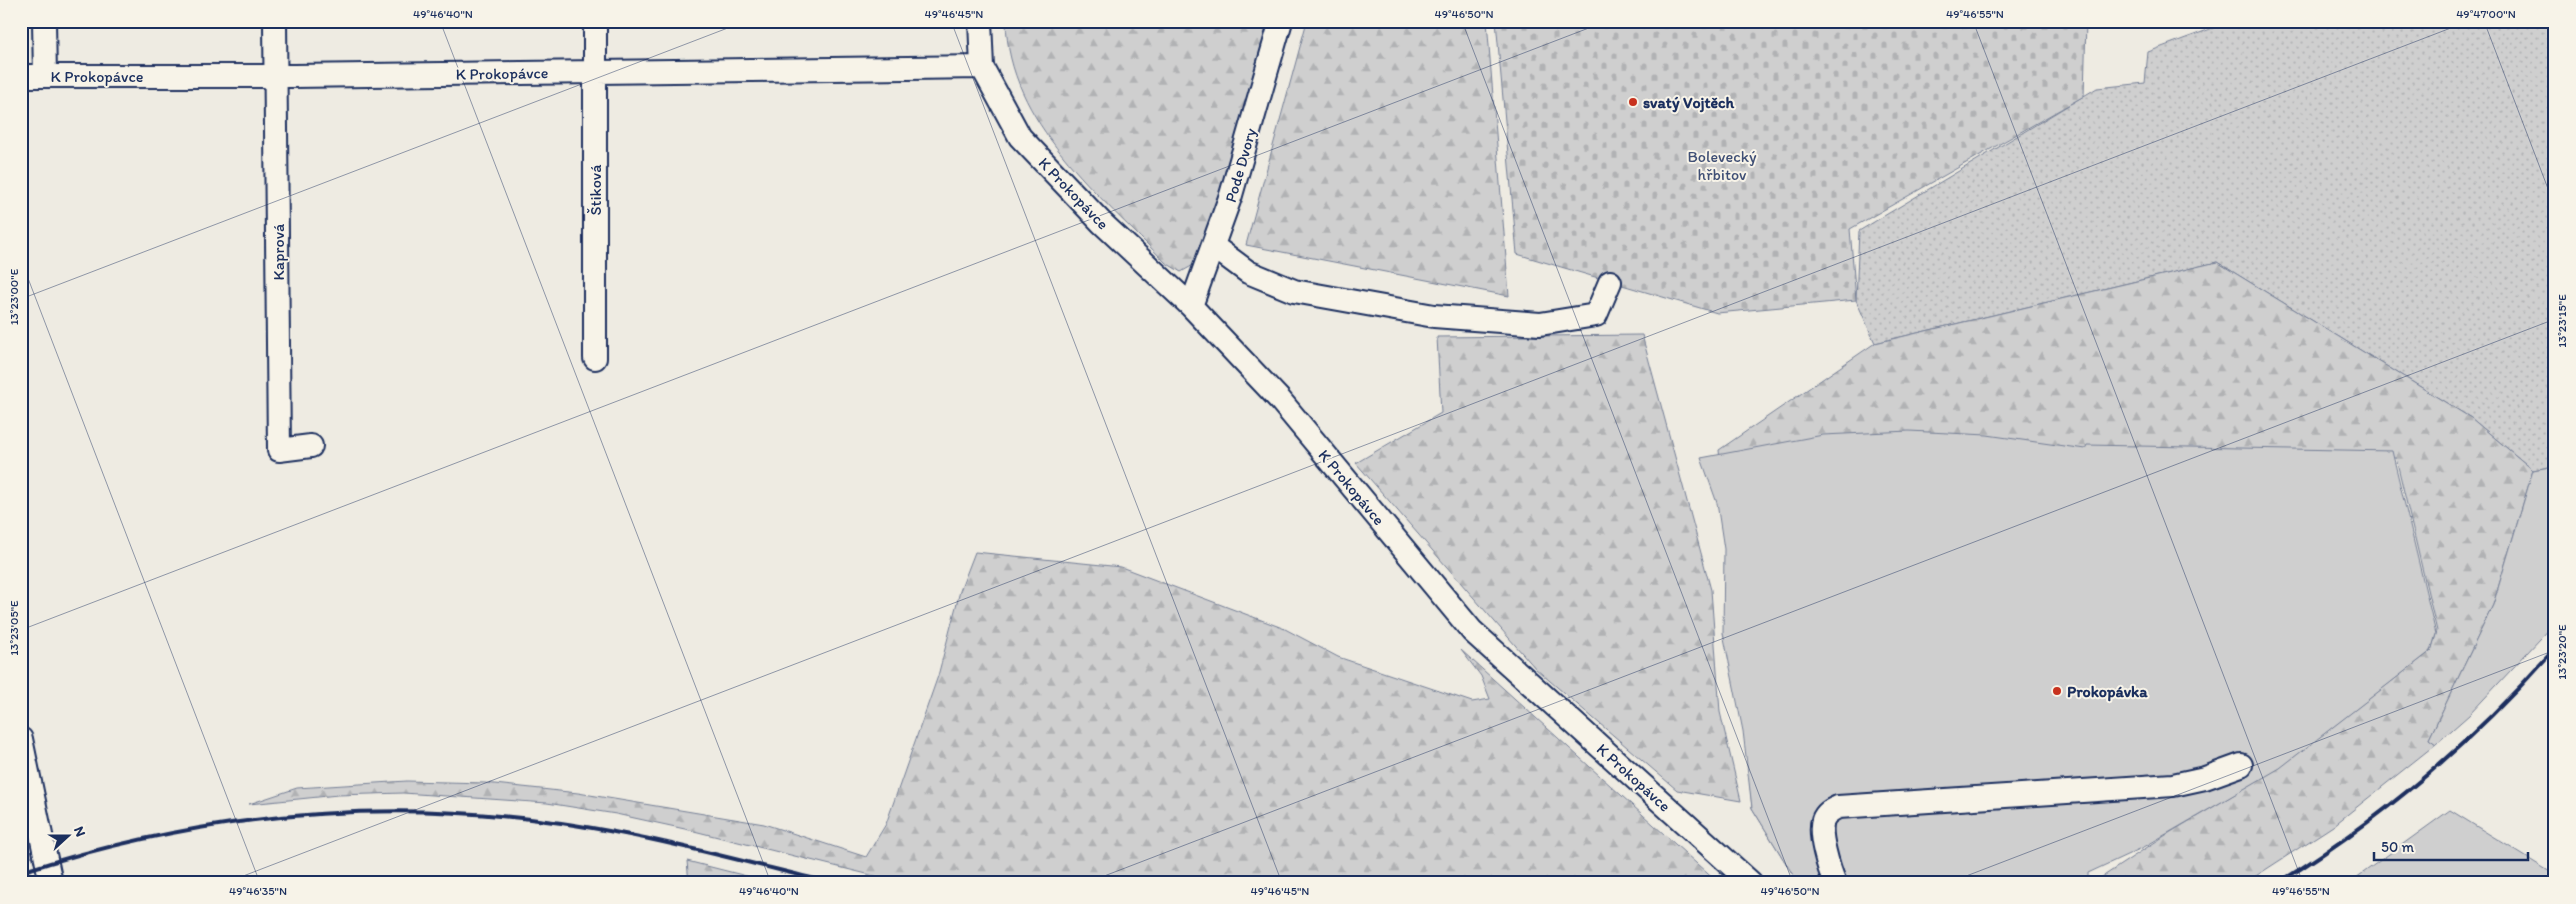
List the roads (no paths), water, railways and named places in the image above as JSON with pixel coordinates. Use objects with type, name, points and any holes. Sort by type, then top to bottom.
[{"type":"street","points":[[44,21],[45,76]]},
{"type":"street","name":"Kaprová","points":[[275,21],[279,450],[311,446]]},
{"type":"street","name":"Štiková","points":[[595,21],[596,358]]},
{"type":"street","name":"K Prokopávce","points":[[980,21],[982,67],[1020,137],[1102,223],[1191,306],[1280,400],[1472,631],[1751,883]]},
{"type":"street","name":"Pode Dvory","points":[[1191,306],[1231,195],[1281,21]]},
{"type":"street","name":"K Prokopávce","points":[[21,76],[276,76],[982,67]]},
{"type":"street","points":[[1214,246],[1248,272],[1294,291],[1434,316],[1540,324],[1596,315],[1610,282]]},
{"type":"street","points":[[21,739],[51,883]]},
{"type":"street","points":[[1835,883],[1829,869],[1822,833],[1822,820],[1828,812],[1838,807],[2173,785],[2205,778],[2240,765]]},
{"type":"waterway","points":[[21,796],[24,810]]},
{"type":"waterway","points":[[21,840],[31,838]]},
{"type":"railway","points":[[2278,883],[2354,832],[2426,776],[2493,715],[2555,648]]},
{"type":"railway","points":[[21,872],[81,854],[202,828],[263,819],[325,813],[387,811],[449,812],[511,817],[592,828],[712,853],[831,883]]},
{"type":"place","name":"svatý Vojtěch","points":[[1633,102]]},
{"type":"place","name":"Prokopávka","points":[[2057,691]]},
{"type":"park label","name":"Bolevecký hřbitov","points":[[1722,165]]}]
